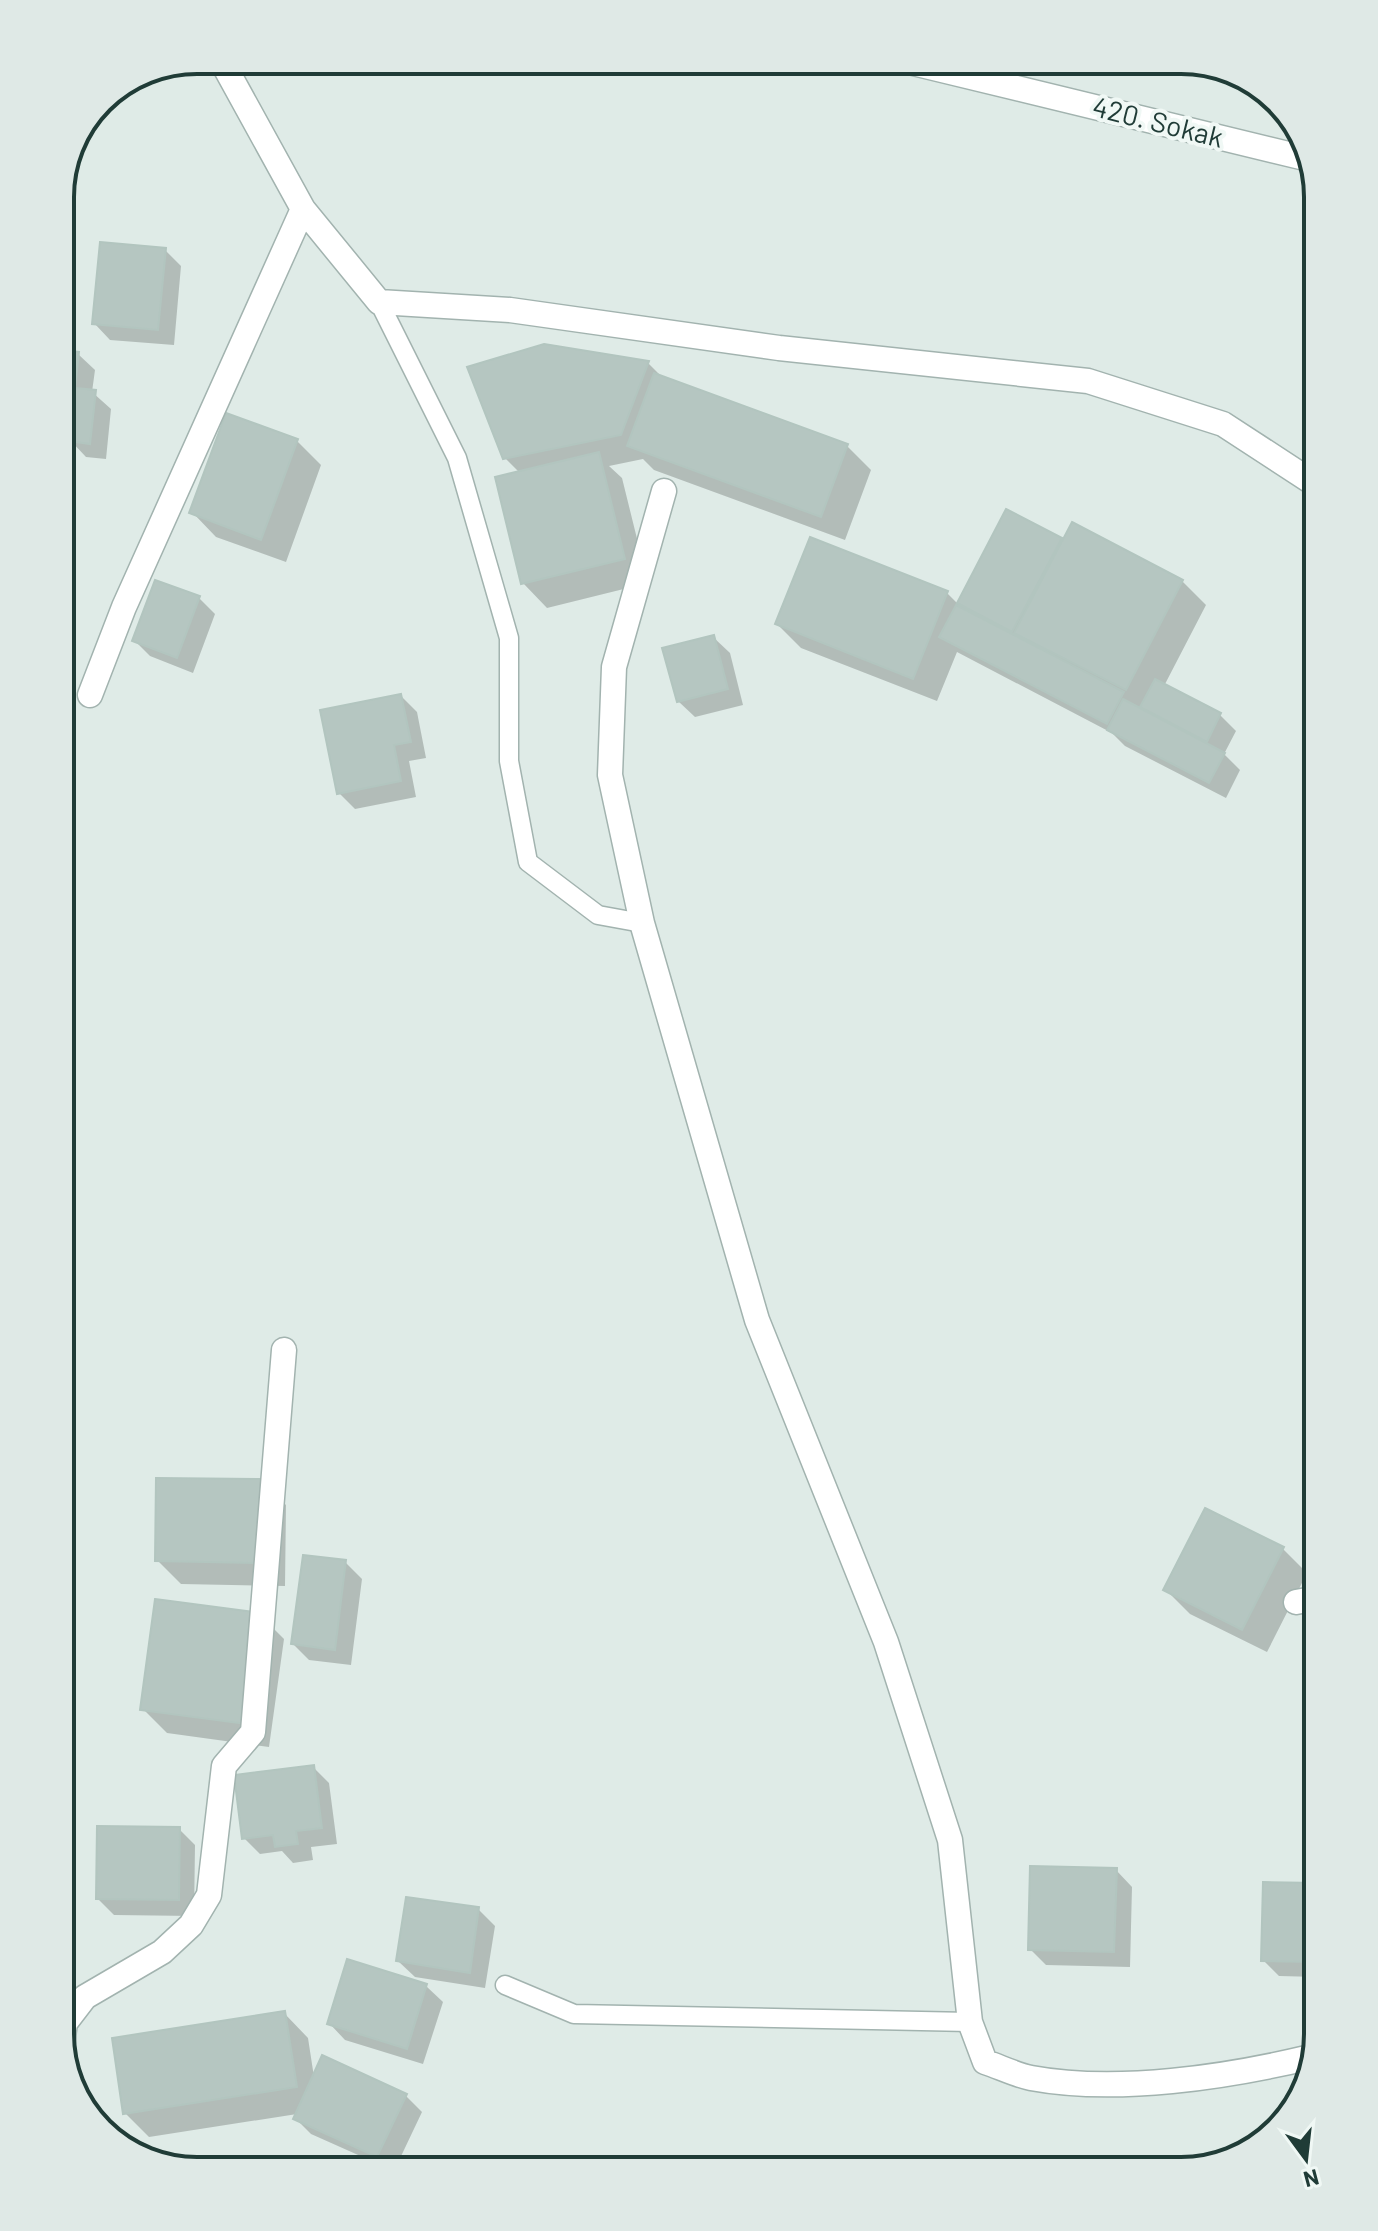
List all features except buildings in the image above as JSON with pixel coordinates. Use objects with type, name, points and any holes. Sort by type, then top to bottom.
[{"type":"street","points":[[229,74],[303,209],[379,302],[510,310],[779,348],[1088,381],[1223,424],[1304,477]]},
{"type":"street","name":"420. Sokak","points":[[958,74],[1296,156]]},
{"type":"street","points":[[90,695],[124,607],[303,209]]},
{"type":"street","points":[[664,491],[614,667],[610,775],[642,923],[757,1320],[886,1642],[950,1840],[970,2022],[985,2062],[1029,2078],[1099,2085],[1238,2074],[1302,2059]]},
{"type":"street","points":[[74,2011],[85,1997],[162,1952],[191,1925],[209,1895],[224,1766],[253,1732],[284,1350]]},
{"type":"lane","points":[[379,302],[457,458],[509,638],[509,761],[528,862],[598,915],[642,923]]},
{"type":"lane","points":[[505,1985],[574,2014],[970,2022]]}]
